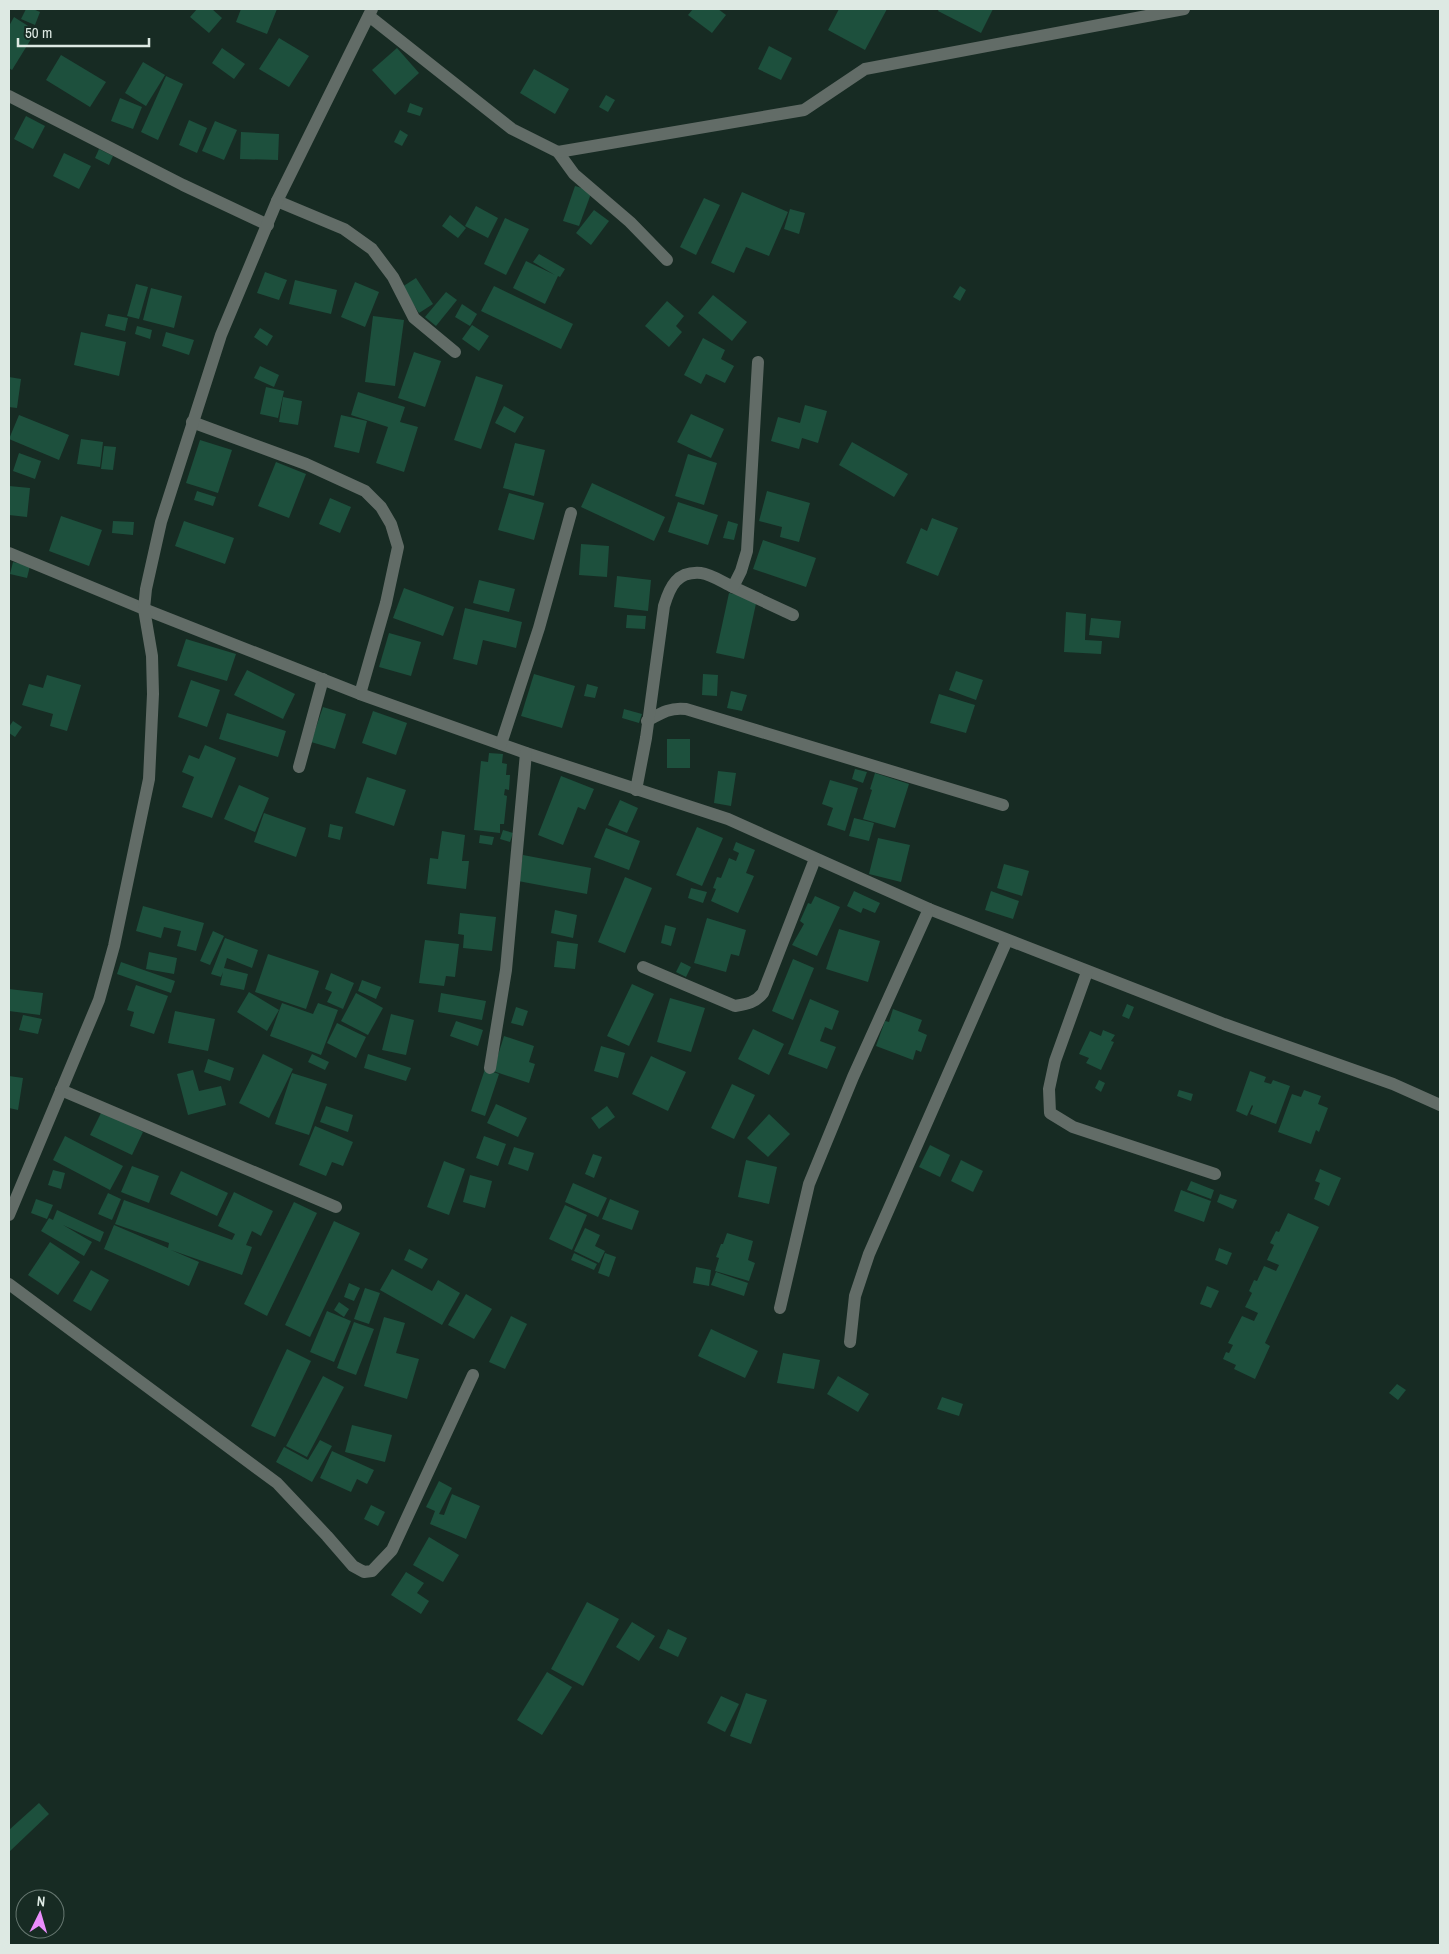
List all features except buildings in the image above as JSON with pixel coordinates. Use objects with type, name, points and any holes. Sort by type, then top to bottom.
[{"type":"street","points":[[558,152],[804,110],[865,69],[1184,9]]},
{"type":"street","points":[[9,1215],[99,1000],[114,946],[149,779],[153,694],[152,656],[144,609],[146,589],[161,522],[221,335],[277,201],[341,68],[371,12],[512,129],[558,152],[574,174],[630,222],[667,260]]},
{"type":"street","points":[[9,96],[183,185],[268,225]]},
{"type":"street","points":[[277,201],[344,229],[372,249],[393,277],[414,318],[455,352]]},
{"type":"street","points":[[733,587],[741,572],[747,551],[758,362]]},
{"type":"street","points":[[192,422],[306,464],[365,491],[381,507],[391,524],[398,547],[386,603],[360,694]]},
{"type":"street","points":[[501,744],[539,628],[571,513]]},
{"type":"street","points":[[9,553],[144,609],[360,694],[526,753],[728,819],[929,909],[1224,1024],[1393,1084],[1440,1105]]},
{"type":"street","points":[[636,790],[664,606],[674,582],[685,576],[702,573],[793,615]]},
{"type":"street","points":[[299,766],[323,679]]},
{"type":"street","points":[[647,721],[668,710],[675,708],[686,709],[1003,805]]},
{"type":"street","points":[[490,1068],[506,970],[526,753]]},
{"type":"street","points":[[643,967],[735,1006],[750,1004],[758,999],[815,859]]},
{"type":"street","points":[[780,1308],[809,1184],[853,1077],[929,909]]},
{"type":"street","points":[[850,1342],[856,1296],[869,1254],[1008,940]]},
{"type":"street","points":[[1087,972],[1055,1061],[1049,1089],[1050,1113],[1073,1127],[1215,1174]]},
{"type":"street","points":[[61,1090],[336,1207]]},
{"type":"street","points":[[9,1284],[278,1483],[353,1566],[364,1572],[372,1571],[392,1550],[474,1375]]}]
